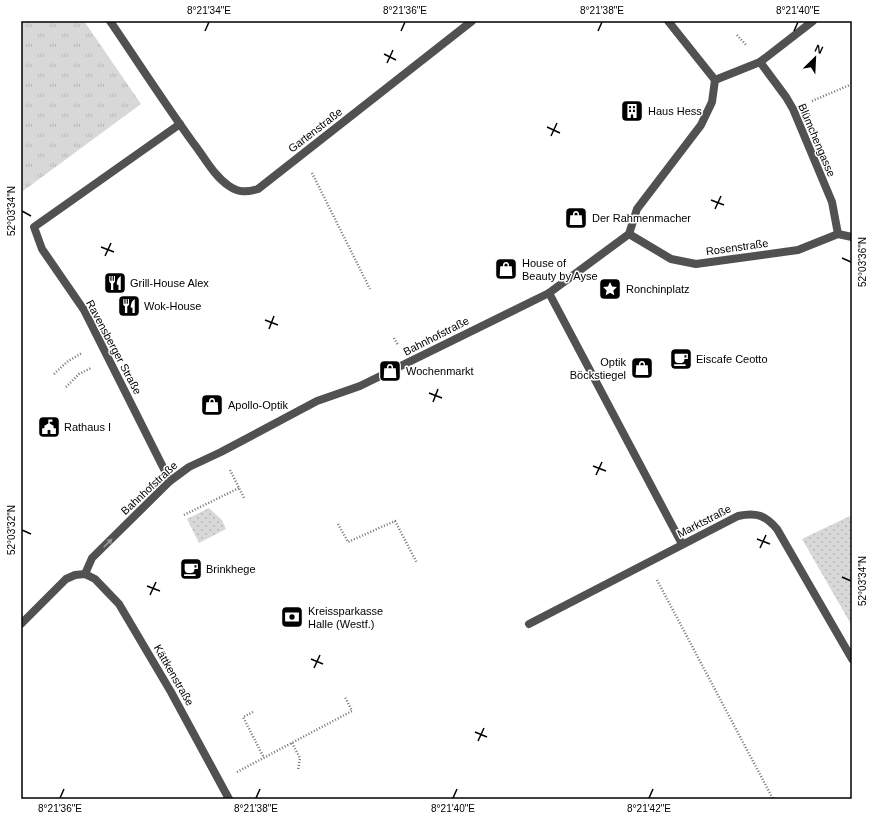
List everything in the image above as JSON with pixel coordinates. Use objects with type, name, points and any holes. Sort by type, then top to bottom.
[{"type":"street","name":"Gartenstraße","points":[[110,21],[219,179],[240,192],[250,192],[258,189],[472,21]]},
{"type":"street","points":[[629,234],[637,209],[701,125],[712,102],[715,80],[668,21]]},
{"type":"street","points":[[715,80],[760,62],[812,21]]},
{"type":"street","name":"Blümchengasse","points":[[760,62],[786,97],[793,110],[832,202],[838,234]]},
{"type":"street","name":"Ravensberger Straße","points":[[170,481],[84,310],[42,249],[34,227],[180,124]]},
{"type":"street","name":"Rosenstraße","points":[[629,234],[671,259],[696,264],[798,250],[838,234],[852,236]]},
{"type":"street","name":"Bahnhofstraße","points":[[86,574],[92,558],[170,481],[189,467],[221,452],[317,401],[360,386],[549,292],[629,234]]},
{"type":"street","points":[[549,292],[682,544]]},
{"type":"street","name":"Marktstraße","points":[[529,624],[738,516],[749,514],[760,515],[770,521],[777,528],[852,659]]},
{"type":"street","points":[[21,624],[66,579],[75,575],[86,574]]},
{"type":"street","name":"Kättkenstraße","points":[[86,574],[95,579],[119,604],[171,692],[229,799]]},
{"type":"path","points":[[793,110],[852,84]]},
{"type":"path","points":[[302,153],[370,289]]},
{"type":"path","points":[[54,374],[68,361],[101,344]]},
{"type":"path","points":[[66,387],[79,374],[108,359]]},
{"type":"path","points":[[221,452],[244,498]]},
{"type":"path","points":[[184,514],[239,488]]},
{"type":"path","points":[[338,524],[348,542],[395,521],[418,563]]},
{"type":"path","points":[[648,562],[773,799]]},
{"type":"path","points":[[219,781],[352,711],[345,697]]},
{"type":"path","points":[[253,712],[243,717],[264,758]]},
{"type":"path","points":[[292,743],[300,758],[298,770]]},
{"type":"green space","points":[[21,21],[84,21],[141,104],[23,191],[21,189]]},
{"type":"green space","points":[[209,508],[222,520],[226,529],[199,543],[187,519]]},
{"type":"green space","points":[[852,515],[852,626],[802,539]]},
{"type":"place","name":"Haus Hess","points":[[632,111]]},
{"type":"place","name":"Der Rahmenmacher","points":[[576,218]]},
{"type":"place","name":"House of Beauty by Ayse","points":[[506,269]]},
{"type":"place","name":"Grill-House Alex","points":[[115,283]]},
{"type":"place","name":"Ronchinplatz","points":[[610,289]]},
{"type":"place","name":"Wok-House","points":[[129,306]]},
{"type":"place","name":"Eiscafe Ceotto","points":[[681,359]]},
{"type":"place","name":"Optik Böckstiegel","points":[[642,368]]},
{"type":"place","name":"Wochenmarkt","points":[[390,371]]},
{"type":"place","name":"Apollo-Optik","points":[[212,405]]},
{"type":"place","name":"Rathaus I","points":[[49,427]]},
{"type":"place","name":"Brinkhege","points":[[191,569]]},
{"type":"place","name":"Kreissparkasse Halle (Westf.)","points":[[292,617]]}]
